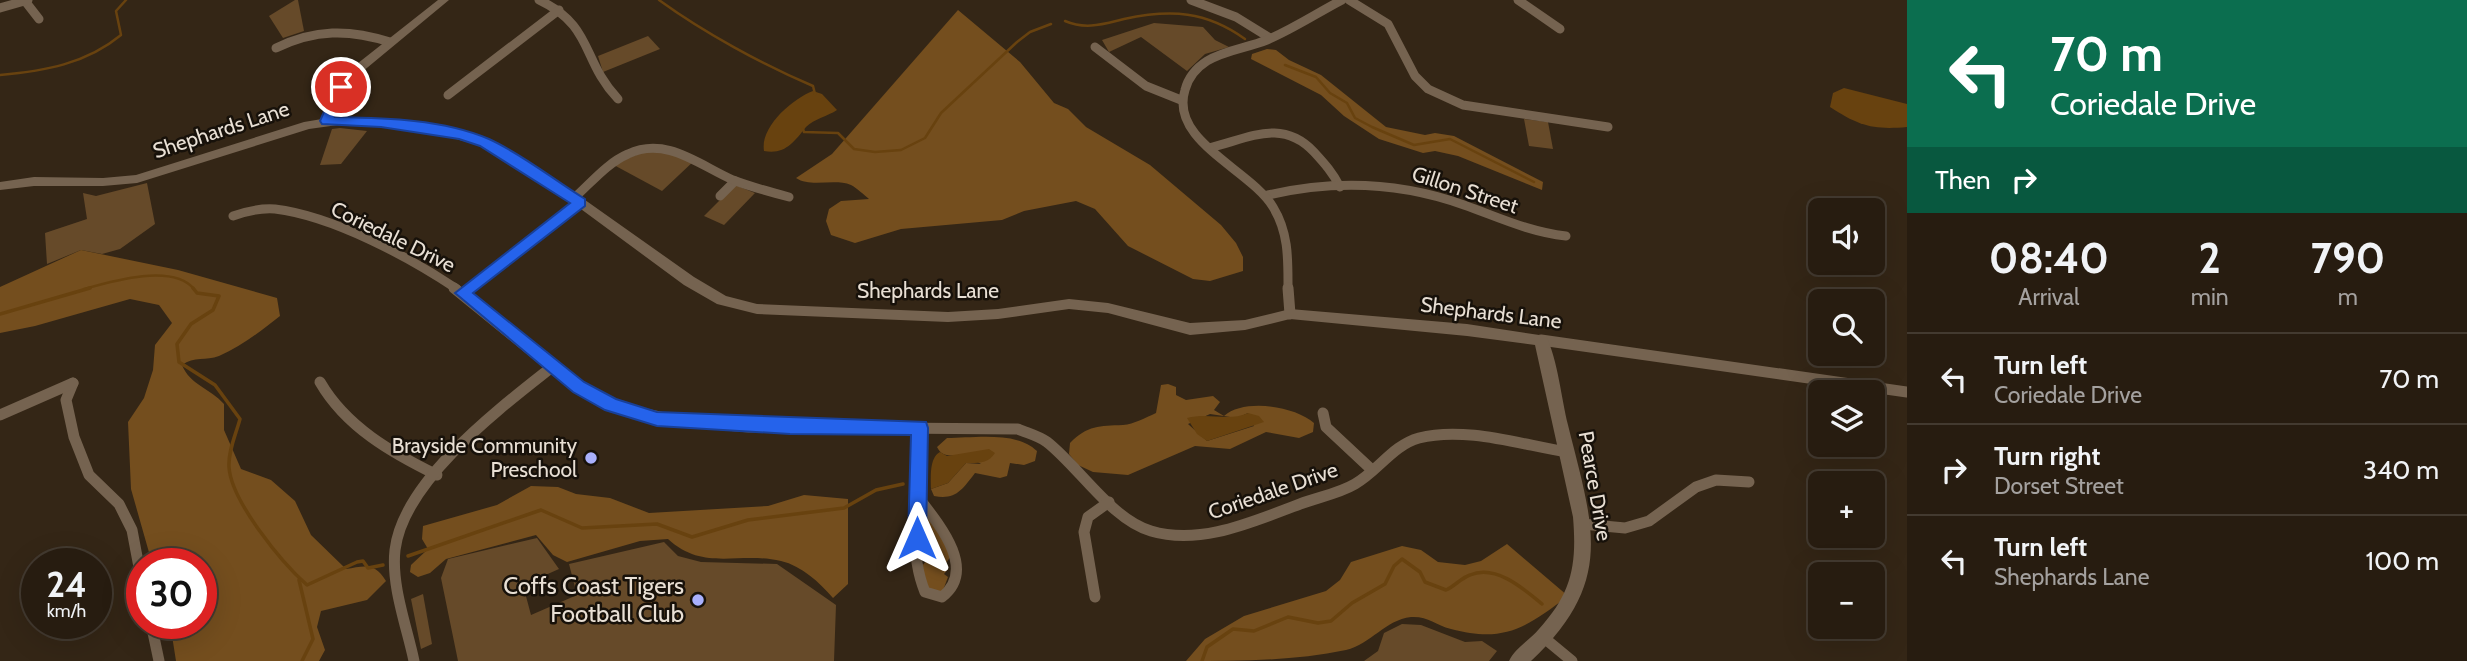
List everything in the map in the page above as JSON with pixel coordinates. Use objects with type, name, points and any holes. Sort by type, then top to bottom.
[{"type":"street","points":[[327,121],[341,87],[368,58],[444,0]]},
{"type":"street","points":[[539,0],[559,10],[583,34],[596,75],[618,99]]},
{"type":"street","points":[[1191,0],[1236,16],[1270,38]]},
{"type":"street","points":[[1290,314],[1285,290],[1287,242],[1282,223],[1268,195],[1246,174],[1209,148],[1186,120],[1181,100],[1196,69],[1220,54],[1270,38],[1342,0]]},
{"type":"street","points":[[1349,0],[1388,24],[1415,76],[1446,99],[1463,105],[1608,127]]},
{"type":"street","points":[[1518,0],[1560,29]]},
{"type":"street","points":[[0,8],[27,1],[38,19]]},
{"type":"street","points":[[447,95],[559,10]]},
{"type":"street","points":[[276,48],[307,35],[338,30],[369,34],[390,42]]},
{"type":"street","points":[[1095,47],[1148,87],[1166,98],[1181,100]]},
{"type":"street","name":"Shephards Lane","points":[[0,186],[34,181],[88,184],[137,179],[291,129],[327,121],[381,122],[460,135],[485,143],[577,200],[690,281],[722,300],[757,309],[948,317],[998,314],[1069,304],[1108,308],[1190,329],[1218,329],[1290,314],[1470,330],[1907,392]]},
{"type":"street","points":[[1209,148],[1228,141],[1272,132],[1293,134],[1301,138],[1333,172],[1340,187]]},
{"type":"street","points":[[463,293],[577,200],[617,160],[638,150],[685,154],[735,181],[789,197]]},
{"type":"street","points":[[720,196],[735,181]]},
{"type":"street","name":"Gillon Street","points":[[1268,195],[1282,191],[1375,186],[1418,191],[1464,205],[1530,231],[1566,236]]},
{"type":"street","name":"Coriedale Drive","points":[[233,216],[252,209],[276,209],[301,215],[409,262],[463,293],[578,387],[611,405],[657,419],[777,426],[1018,429],[1033,433],[1045,440],[1143,531],[1182,536],[1207,534],[1355,484],[1406,443],[1432,435],[1567,452]]},
{"type":"street","name":"Pearce Drive","points":[[1518,661],[1557,626],[1577,590],[1585,558],[1582,524],[1541,340]]},
{"type":"street","points":[[414,661],[395,552],[408,511],[496,411],[552,367]]},
{"type":"street","points":[[320,382],[326,396],[373,437],[403,458],[437,475]]},
{"type":"street","points":[[0,415],[73,383],[65,400],[74,436],[89,475],[119,504],[132,530],[135,548]]},
{"type":"street","points":[[1322,413],[1326,427],[1372,470]]},
{"type":"street","points":[[918,496],[953,550],[956,582],[953,590],[942,597],[930,596],[919,581],[918,496],[920,428]]},
{"type":"street","points":[[1582,524],[1625,528],[1649,522],[1696,487],[1716,481],[1749,482]]},
{"type":"street","points":[[1095,597],[1084,532],[1088,517],[1109,502]]},
{"type":"street","points":[[1543,637],[1572,661]]},
{"type":"street","points":[[154,639],[159,661]]},
{"type":"shaded area","points":[[298,0],[304,31],[283,38],[269,16]]},
{"type":"shaded area","points":[[958,10],[1020,62],[1054,103],[1068,109],[1086,127],[1150,165],[1221,225],[1236,243],[1243,257],[1243,271],[1210,281],[1193,279],[1128,246],[1095,209],[1076,201],[1024,211],[1002,220],[901,229],[855,243],[831,235],[826,221],[829,209],[841,201],[869,199],[851,185],[809,182],[796,178],[832,154]]},
{"type":"shaded area","points":[[1154,23],[1203,27],[1215,40],[1229,47],[1205,54],[1187,71],[1141,37],[1109,52],[1102,40]]},
{"type":"shaded area","points":[[648,36],[660,49],[603,72],[598,56]]},
{"type":"shaded area","points":[[1267,49],[1276,50],[1289,60],[1321,75],[1386,127],[1425,135],[1435,133],[1454,136],[1543,182],[1542,190],[1458,156],[1435,151],[1423,153],[1379,139],[1344,116],[1321,95],[1251,59],[1252,54]]},
{"type":"shaded area","points":[[1844,88],[1907,104],[1907,127],[1867,125],[1830,107],[1833,93]]},
{"type":"shaded area","points":[[813,91],[822,94],[837,110],[809,124],[783,149],[764,151],[767,133],[779,115],[796,100]]},
{"type":"shaded area","points":[[1524,119],[1548,122],[1553,149],[1529,146]]},
{"type":"shaded area","points":[[332,129],[367,131],[341,164],[320,165]]},
{"type":"shaded area","points":[[652,149],[696,159],[662,191],[612,164]]},
{"type":"shaded area","points":[[147,183],[155,224],[120,249],[102,254],[81,250],[47,264],[45,233],[87,219],[83,193],[96,196]]},
{"type":"shaded area","points":[[735,185],[755,193],[724,225],[704,216]]},
{"type":"shaded area","points":[[81,250],[178,270],[277,298],[280,316],[251,338],[219,356],[191,360],[182,365],[195,382],[224,404],[224,430],[241,469],[271,480],[295,501],[311,535],[346,569],[364,566],[373,568],[386,581],[367,600],[321,611],[317,627],[325,650],[319,661],[176,661],[173,639],[217,639],[217,548],[148,548],[131,489],[128,422],[144,398],[153,370],[155,345],[172,323],[159,305],[130,299],[0,333],[0,287]]},
{"type":"shaded area","points":[[1161,385],[1176,387],[1176,395],[1186,400],[1213,396],[1220,402],[1214,410],[1224,416],[1233,410],[1256,406],[1295,412],[1314,423],[1313,432],[1299,438],[1266,432],[1230,449],[1195,446],[1128,475],[1093,472],[1078,465],[1069,454],[1070,443],[1076,437],[1100,426],[1123,425],[1156,413]],"holes":[[[1248,413],[1254,426],[1207,441],[1188,424],[1210,414],[1237,418]]]},
{"type":"shaded area","points":[[1248,413],[1259,416],[1264,422],[1207,441],[1197,434],[1187,418],[1233,417]]},
{"type":"shaded area","points":[[947,438],[1007,438],[1037,451],[1035,461],[1024,465],[1010,463],[1007,476],[1000,478],[975,473],[953,495],[934,496],[931,489],[948,483],[966,463],[981,464],[965,454],[949,455],[939,451],[937,447]]},
{"type":"shaded area","points":[[989,449],[995,453],[989,459],[966,463],[948,483],[931,489],[932,463],[940,452],[947,456]]},
{"type":"shaded area","points":[[531,486],[558,487],[576,494],[610,498],[649,513],[768,506],[804,495],[848,499],[848,584],[833,598],[810,575],[789,563],[750,558],[708,558],[681,549],[668,539],[640,541],[567,562],[553,555],[536,535],[446,559],[430,573],[418,577],[410,572],[411,565],[428,549],[422,539],[423,526],[497,505]]},
{"type":"shaded area","points":[[921,508],[942,537],[951,556],[944,566],[948,569],[944,574],[948,577],[942,593],[927,588],[922,566],[932,554],[927,545],[930,541],[926,539],[921,546]]},
{"type":"shaded area","name":"Coffs Coast Tigers Football Club","points":[[537,538],[559,569],[523,585],[531,615],[577,595],[569,564],[664,542],[678,556],[701,562],[777,564],[836,605],[834,661],[458,661],[441,578],[448,559]]},
{"type":"shaded area","points":[[1507,544],[1568,596],[1539,617],[1514,630],[1470,633],[1411,617],[1393,623],[1355,647],[1326,654],[1186,661],[1205,639],[1244,616],[1326,591],[1340,580],[1351,562],[1402,546],[1421,550],[1438,562],[1465,565],[1481,561]]},
{"type":"shaded area","points":[[423,594],[432,644],[421,649],[411,599]]},
{"type":"shaded area","points":[[1402,624],[1421,625],[1465,642],[1482,641],[1497,651],[1489,661],[1364,661],[1378,651],[1384,633]]},
{"type":"waterway","points":[[0,75],[64,64],[108,45],[121,35],[116,11],[126,0]]},
{"type":"waterway","points":[[659,0],[734,47],[813,86],[815,94]]},
{"type":"waterway","points":[[1065,21],[1087,26],[1157,14],[1188,15],[1216,23],[1245,39]]},
{"type":"waterway","points":[[803,129],[804,132],[838,133],[854,149],[875,152],[901,150],[925,138],[941,113],[1017,42],[1030,32],[1051,24]]},
{"type":"waterway","points":[[1285,65],[1316,77],[1330,93],[1347,103],[1355,118],[1372,127],[1414,145],[1450,139],[1534,182]]},
{"type":"waterway","points":[[84,289],[157,275],[184,281],[193,289]]},
{"type":"waterway","points":[[0,314],[90,288]]},
{"type":"waterway","points":[[193,289],[197,293],[219,296],[213,310],[191,324],[177,344],[179,362],[215,385],[240,419],[229,467],[239,497],[259,530],[307,585],[357,562],[363,561],[368,568],[383,565]]},
{"type":"waterway","points":[[408,556],[541,510],[582,528],[657,524],[692,537],[748,520],[844,508],[876,490],[903,484]]},
{"type":"waterway","points":[[1202,661],[1207,647],[1233,629],[1254,631],[1288,617],[1318,623],[1331,621],[1352,603],[1385,584],[1394,566],[1402,559],[1420,572],[1425,582],[1446,590],[1470,575],[1490,573],[1509,580],[1542,604]]},
{"type":"waterway","points":[[299,580],[313,639],[302,661]]},
{"type":"place","name":"Brayside Community Preschool","points":[[591,458]]},
{"type":"place","name":"Coffs Coast Tigers Football Club","points":[[698,600]]},
{"type":"route","points":[[341,87],[327,121],[381,122],[435,129],[485,143],[546,179],[580,203],[518,254],[463,293],[552,367],[578,387],[611,405],[657,419],[710,424],[920,428],[917,538]]}]
